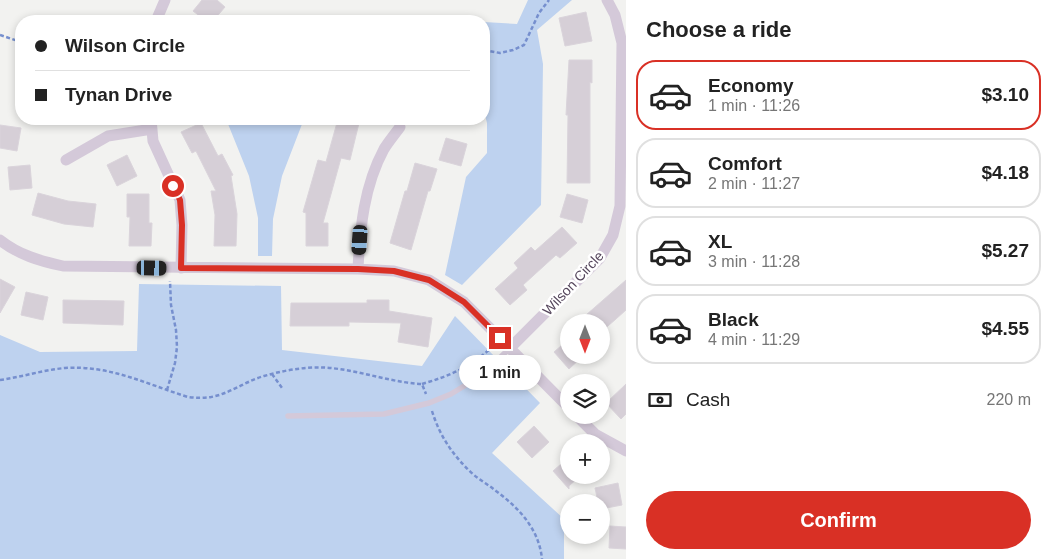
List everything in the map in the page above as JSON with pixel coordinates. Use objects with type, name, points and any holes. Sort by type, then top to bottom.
[{"type":"street","points":[[159,15],[165,0]]},
{"type":"street","name":"Wilson Circle","points":[[510,348],[600,258],[613,235],[620,206],[624,124],[622,43],[615,16],[607,0]]},
{"type":"street","points":[[66,160],[108,136],[148,125]]},
{"type":"street","points":[[152,125],[153,142],[180,200],[182,225],[181,268]]},
{"type":"street","points":[[358,269],[361,220],[367,191],[385,149],[400,127]]},
{"type":"street","points":[[0,240],[13,250],[37,260],[63,266],[358,269],[394,271],[429,280],[464,302],[560,399]]},
{"type":"street","points":[[585,424],[595,434],[626,451]]},
{"type":"lane","points":[[288,416],[384,414],[429,403],[451,394],[482,375],[510,348]]},
{"type":"path","points":[[490,51],[500,53],[524,45],[539,13],[549,0]]},
{"type":"path","points":[[0,35],[15,40]]},
{"type":"path","points":[[167,390],[175,363],[177,347],[171,305],[170,281]]},
{"type":"path","points":[[422,384],[444,378],[465,369],[492,347]]},
{"type":"path","points":[[272,374],[282,388]]},
{"type":"shaded area","points":[[528,0],[572,0],[537,30],[543,64],[541,205],[462,285],[445,275],[466,177],[487,153],[487,125],[490,125],[490,22],[517,24]]},
{"type":"shaded area","points":[[228,125],[302,125],[282,176],[273,219],[272,256],[258,256],[258,218],[249,176]]},
{"type":"shaded area","points":[[139,284],[281,286],[282,350],[422,366],[455,316],[540,403],[492,453],[560,515],[560,544],[564,544],[564,559],[0,559],[0,335],[40,352],[137,351]]},
{"type":"building","points":[[202,0],[217,0],[225,7],[218,15],[198,15],[193,11]]},
{"type":"building","points":[[586,12],[592,41],[565,46],[559,18]]},
{"type":"building","points":[[569,60],[592,60],[592,83],[590,82],[590,183],[567,183],[568,115],[566,115]]},
{"type":"building","points":[[0,125],[21,128],[17,151],[0,148]]},
{"type":"building","points":[[197,125],[202,125],[218,156],[222,154],[233,175],[231,176],[237,214],[236,246],[214,246],[215,215],[211,191],[216,191],[196,151],[192,153],[181,132]]},
{"type":"building","points":[[336,125],[359,125],[350,160],[341,158],[323,223],[328,223],[328,246],[306,246],[306,213],[303,212],[318,160],[326,162]]},
{"type":"building","points":[[446,138],[467,144],[461,166],[439,160]]},
{"type":"building","points":[[127,155],[137,176],[117,186],[107,165]]},
{"type":"building","points":[[415,163],[437,169],[430,191],[428,191],[411,250],[390,243]]},
{"type":"building","points":[[30,165],[32,188],[10,190],[8,167]]},
{"type":"building","points":[[38,193],[68,201],[96,204],[93,227],[64,224],[32,215]]},
{"type":"building","points":[[127,194],[149,194],[149,223],[152,223],[151,246],[129,246],[130,217],[127,217]]},
{"type":"building","points":[[567,194],[588,200],[582,223],[560,217]]},
{"type":"building","points":[[562,227],[577,243],[560,258],[556,255],[523,285],[527,290],[510,305],[495,289],[518,268],[514,263],[531,247],[535,251]]},
{"type":"building","points":[[0,279],[15,287],[0,313]]},
{"type":"building","points":[[626,280],[626,310],[616,319],[610,324],[610,314],[587,314]]},
{"type":"building","points":[[26,292],[48,297],[43,320],[21,315]]},
{"type":"building","points":[[63,300],[124,301],[123,325],[63,323]]},
{"type":"building","points":[[367,300],[389,300],[389,311],[432,318],[428,347],[398,342],[401,323],[349,322],[349,326],[290,326],[291,303],[367,303]]},
{"type":"building","points":[[560,347],[560,359],[554,352]]},
{"type":"building","points":[[565,364],[574,364],[569,369]]},
{"type":"building","points":[[626,384],[626,414],[621,419],[610,407],[610,399]]},
{"type":"building","points":[[534,426],[549,442],[532,458],[517,442]]},
{"type":"building","points":[[560,465],[560,479],[553,471]]},
{"type":"building","points":[[618,483],[622,505],[610,507],[610,494],[596,494],[595,488]]},
{"type":"building","points":[[610,526],[626,527],[626,549],[609,548]]},
{"type":"route","points":[[173,186],[180,200],[182,225],[181,268],[394,271],[429,280],[464,302],[500,338]]}]
